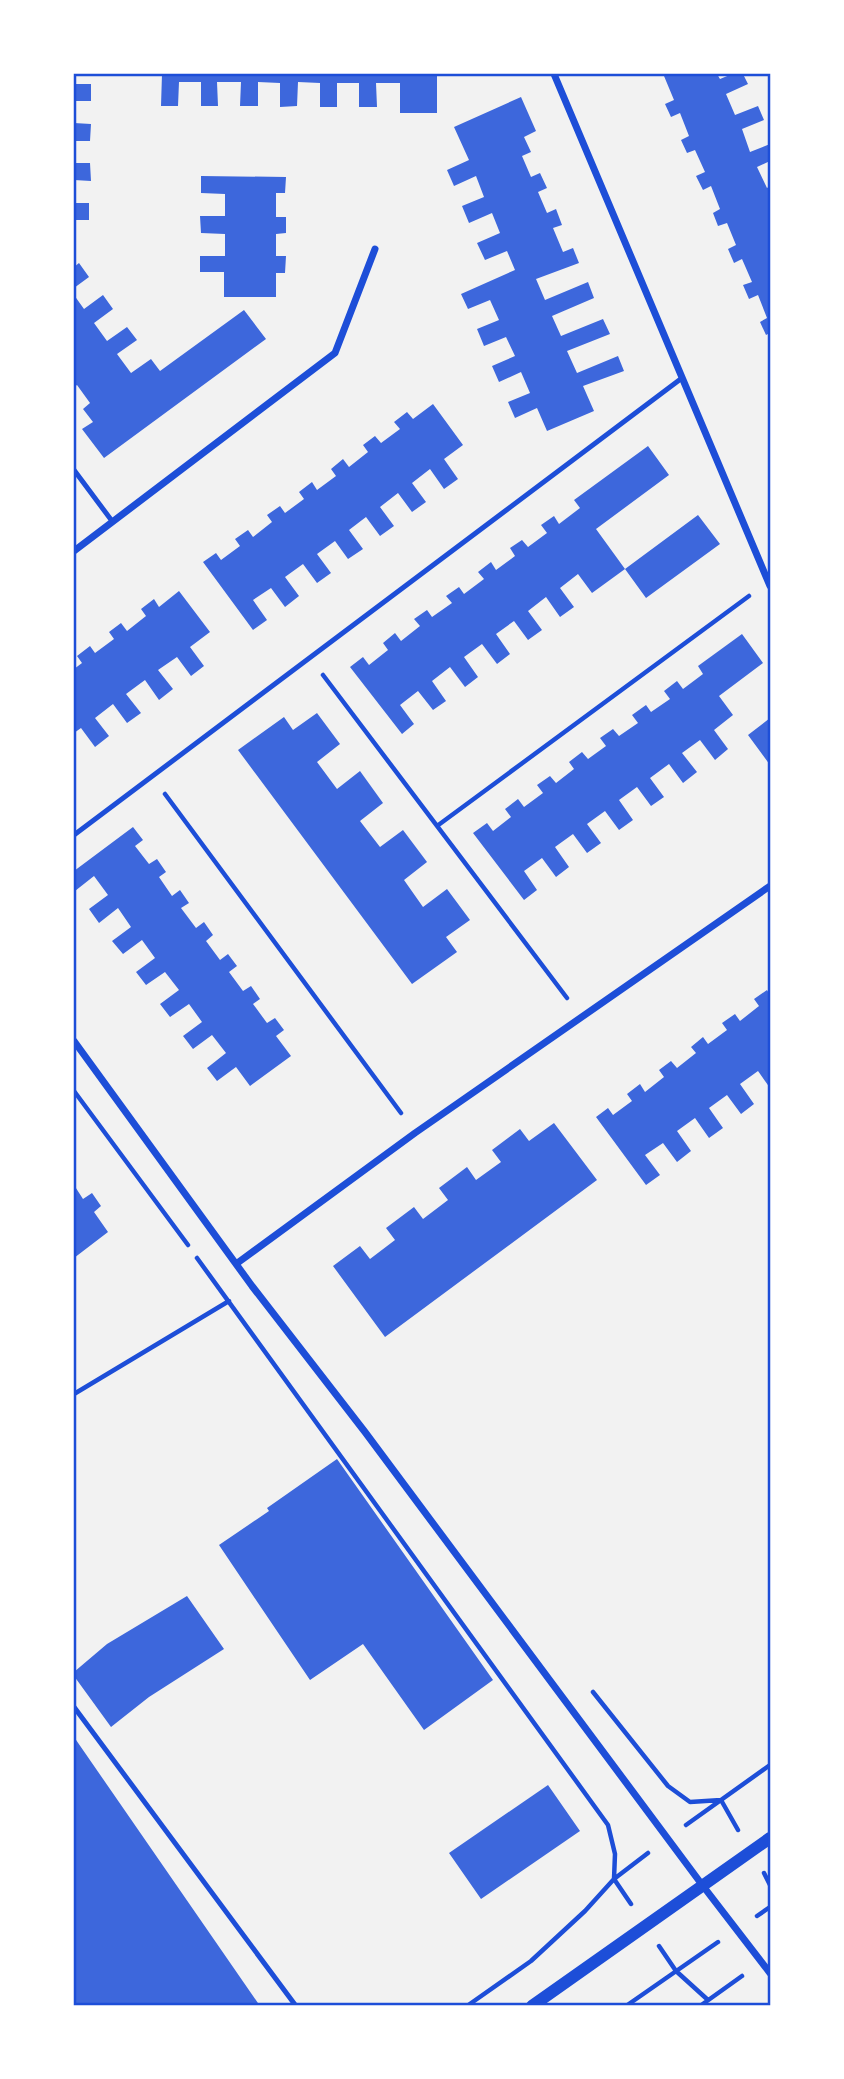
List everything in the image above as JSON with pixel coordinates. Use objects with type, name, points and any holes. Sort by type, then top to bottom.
[{"type":"street","points":[[554,74],[770,584]]},
{"type":"street","points":[[74,551],[335,353],[375,249]]},
{"type":"street","points":[[236,1264],[415,1133],[771,886]]},
{"type":"street","points":[[74,1041],[252,1286],[365,1432],[703,1886],[771,1973]]},
{"type":"street","points":[[533,2006],[771,1838]]},
{"type":"lane","points":[[74,835],[682,378]]},
{"type":"lane","points":[[74,470],[112,521]]},
{"type":"lane","points":[[74,1707],[296,2006]]},
{"type":"path","points":[[437,826],[770,584]]},
{"type":"path","points":[[310,658],[582,1018]]},
{"type":"path","points":[[152,776],[415,1133]]},
{"type":"path","points":[[74,1091],[608,1825],[615,1854],[614,1879],[585,1911],[531,1961],[467,2006]]},
{"type":"path","points":[[74,1394],[252,1286]]},
{"type":"path","points":[[720,1800],[771,1765]]},
{"type":"path","points":[[700,2006],[762,1962]]},
{"type":"path","points":[[626,2006],[676,1971],[708,2000]]},
{"type":"building","points":[[162,74],[437,74],[437,113],[400,113],[400,83],[376,83],[377,107],[359,107],[359,83],[337,83],[337,107],[320,107],[320,83],[298,82],[297,106],[280,107],[280,83],[258,82],[258,106],[240,106],[241,82],[217,82],[218,106],[201,106],[201,82],[179,82],[178,106],[161,106]]},
{"type":"building","points":[[717,74],[720,79],[732,74],[743,74],[748,84],[726,94],[735,115],[758,106],[764,120],[742,129],[750,152],[770,144],[770,161],[757,167],[767,188],[770,186],[770,333],[766,335],[760,322],[767,318],[758,295],[749,299],[743,285],[752,282],[742,259],[734,263],[728,249],[736,245],[727,223],[718,226],[713,213],[720,209],[711,186],[703,190],[696,176],[705,172],[695,150],[687,153],[681,140],[689,136],[680,113],[671,117],[665,104],[674,100],[664,76]]},
{"type":"building","points":[[74,84],[91,84],[91,101],[74,101]]},
{"type":"building","points":[[521,97],[536,131],[524,137],[531,152],[522,156],[531,177],[540,173],[547,188],[538,192],[547,213],[556,209],[562,225],[553,228],[563,252],[573,248],[579,263],[536,279],[545,300],[588,282],[594,298],[552,316],[561,336],[603,319],[610,334],[567,351],[577,373],[618,356],[624,371],[583,386],[594,411],[547,431],[537,408],[515,418],[508,402],[530,393],[521,372],[499,382],[492,366],[515,356],[506,337],[484,346],[477,329],[499,320],[490,300],[468,309],[461,294],[515,270],[507,251],[485,260],[477,243],[500,233],[492,213],[469,223],[462,206],[484,197],[476,176],[454,186],[447,170],[469,160],[454,127]]},
{"type":"building","points":[[74,123],[91,124],[90,141],[74,141]]},
{"type":"building","points":[[74,163],[90,163],[91,181],[74,180]]},
{"type":"building","points":[[201,176],[286,177],[285,193],[276,193],[276,217],[286,217],[286,233],[276,234],[276,256],[286,256],[285,273],[276,273],[276,297],[224,297],[224,272],[200,272],[200,256],[225,256],[225,234],[201,233],[200,216],[225,216],[225,194],[201,193]]},
{"type":"building","points":[[74,203],[89,203],[89,220],[74,220]]},
{"type":"building","points":[[79,263],[89,277],[74,288],[74,267]]},
{"type":"building","points":[[74,295],[84,309],[103,295],[113,309],[94,323],[107,341],[127,327],[137,340],[117,354],[131,373],[151,359],[160,371],[244,310],[266,339],[104,458],[82,429],[93,422],[83,409],[90,403],[77,385],[74,387]]},
{"type":"building","points":[[433,404],[463,445],[444,459],[458,479],[444,489],[430,469],[412,483],[426,502],[412,512],[398,493],[380,507],[394,526],[380,536],[366,517],[349,530],[363,549],[348,559],[335,541],[317,554],[331,573],[317,583],[303,564],[285,577],[299,596],[285,607],[271,588],[253,600],[267,620],[253,630],[203,562],[216,553],[221,560],[240,546],[235,539],[248,530],[253,537],[272,522],[267,515],[280,506],[285,513],[304,499],[299,492],[312,482],[317,490],[336,476],[331,469],[343,459],[349,467],[368,452],[363,445],[375,436],[381,443],[400,429],[394,422],[407,412],[413,419]]},
{"type":"building","points":[[648,446],[669,475],[596,529],[625,569],[592,593],[578,574],[560,588],[574,607],[560,617],[546,597],[528,611],[542,630],[528,640],[514,621],[496,634],[510,654],[497,664],[482,644],[464,657],[478,677],[465,687],[450,667],[432,681],[446,701],[433,710],[418,691],[400,705],[414,724],[402,734],[350,667],[363,657],[369,665],[388,650],[383,643],[395,633],[401,641],[420,626],[414,619],[427,610],[432,617],[452,603],[446,596],[459,587],[464,594],[484,579],[478,572],[491,562],[496,570],[515,556],[510,548],[522,540],[528,547],[547,533],[541,525],[554,516],[559,524],[580,508],[574,500]]},
{"type":"building","points":[[698,515],[720,544],[646,598],[625,569]]},
{"type":"building","points":[[179,591],[210,632],[190,647],[204,666],[191,676],[177,657],[158,670],[173,689],[159,700],[145,680],[126,694],[141,713],[127,723],[113,704],[95,718],[109,736],[95,747],[81,728],[74,733],[74,669],[82,663],[77,656],[90,646],[95,653],[114,639],[109,632],[121,623],[127,631],[146,616],[141,609],[154,599],[159,607]]},
{"type":"building","points":[[742,634],[763,663],[719,696],[733,715],[714,730],[728,749],[715,760],[700,740],[682,753],[697,772],[683,783],[669,764],[650,778],[664,797],[651,806],[637,787],[619,800],[633,820],[619,830],[605,811],[587,824],[601,843],[587,853],[573,834],[555,847],[569,867],[556,877],[542,858],[524,871],[537,890],[524,900],[473,833],[487,823],[493,831],[511,817],[505,809],[518,799],[524,807],[543,793],[537,785],[550,776],[556,783],[574,769],[569,762],[582,752],[588,759],[606,746],[600,738],[613,729],[619,736],[638,723],[632,715],[646,705],[651,712],[670,699],[664,691],[677,681],[683,689],[703,674],[698,666]]},
{"type":"building","points":[[317,713],[340,744],[317,762],[337,789],[360,771],[383,803],[360,821],[380,847],[403,830],[427,862],[404,880],[423,907],[447,889],[470,920],[446,937],[457,952],[412,984],[238,750],[284,717],[293,730]]},
{"type":"building","points":[[770,718],[770,765],[748,735]]},
{"type":"building","points":[[133,827],[143,840],[135,846],[149,864],[157,859],[166,872],[159,877],[172,896],[180,890],[189,903],[181,908],[196,928],[204,922],[213,935],[206,941],[220,960],[228,954],[237,966],[229,972],[243,991],[251,986],[260,999],[253,1004],[267,1023],[275,1018],[284,1030],[276,1036],[291,1056],[250,1086],[236,1067],[217,1081],[207,1068],[226,1053],[212,1035],[193,1049],[183,1036],[202,1022],[189,1004],[170,1017],[160,1004],[179,990],[165,972],[146,985],[136,972],[155,958],[142,940],[123,954],[112,941],[131,927],[118,908],[99,923],[89,909],[108,895],[94,876],[75,891],[74,871]]},
{"type":"building","points":[[767,990],[770,995],[770,1088],[758,1071],[740,1084],[754,1104],[741,1114],[727,1095],[709,1108],[723,1128],[709,1138],[695,1118],[677,1131],[691,1151],[677,1162],[663,1143],[645,1155],[660,1175],[646,1185],[596,1117],[608,1108],[613,1115],[632,1101],[627,1094],[640,1084],[645,1092],[664,1077],[659,1070],[671,1061],[677,1068],[696,1053],[691,1047],[703,1037],[708,1044],[727,1030],[722,1023],[735,1014],[740,1021],[759,1006],[754,999]]},
{"type":"building","points":[[554,1123],[597,1180],[385,1337],[333,1266],[360,1246],[370,1259],[395,1240],[386,1228],[414,1207],[423,1219],[448,1200],[439,1188],[467,1167],[476,1180],[501,1162],[492,1150],[520,1129],[529,1141]]},
{"type":"building","points":[[74,1185],[83,1199],[92,1193],[101,1206],[94,1212],[108,1232],[74,1258]]},
{"type":"building","points":[[337,1459],[493,1680],[424,1730],[363,1644],[310,1680],[219,1545]]},
{"type":"building","points":[[187,1596],[224,1649],[149,1697],[111,1727],[74,1676],[74,1672],[107,1644]]},
{"type":"building","points":[[74,1737],[260,2006],[74,2006]]},
{"type":"building","points":[[548,1785],[580,1831],[481,1899],[449,1853]]}]
